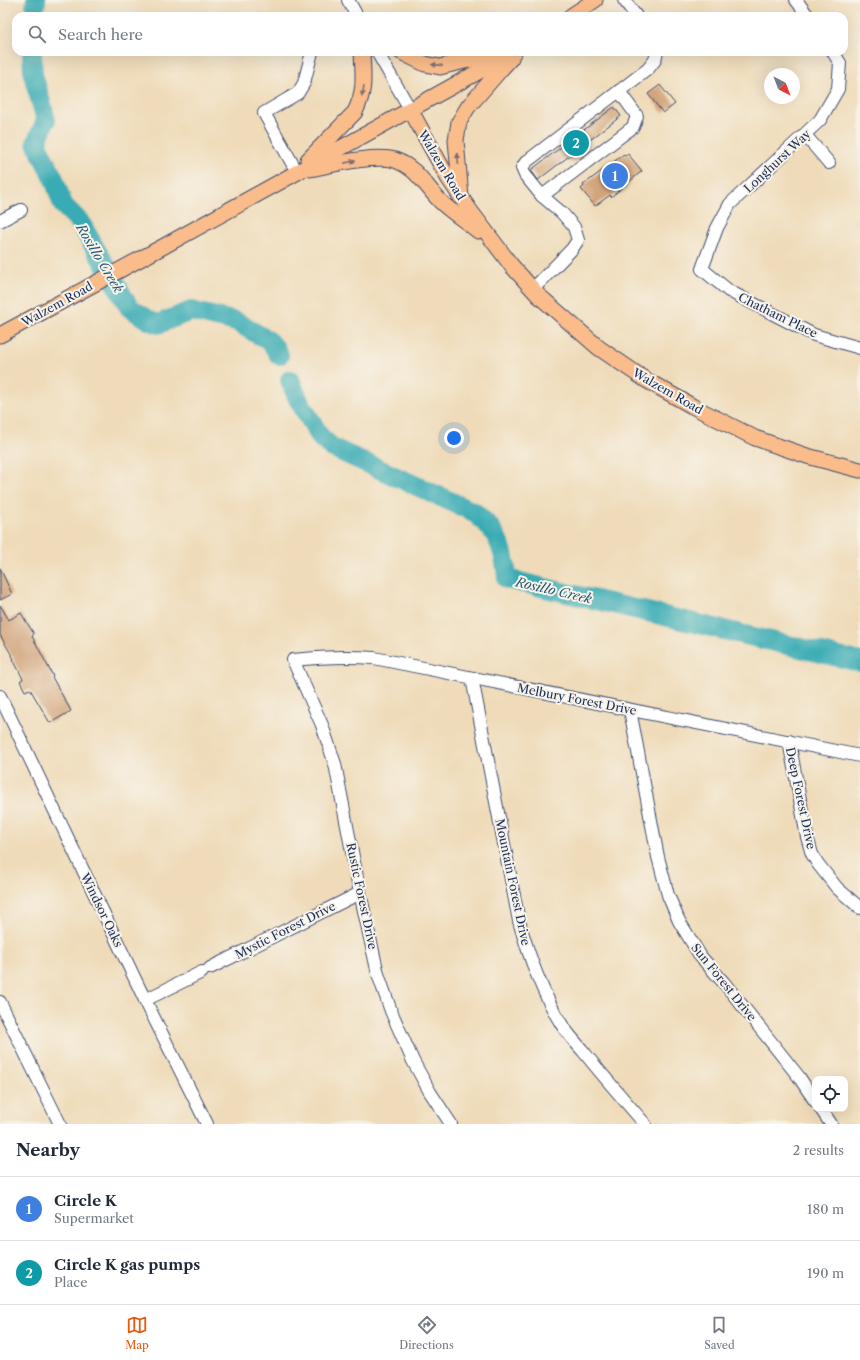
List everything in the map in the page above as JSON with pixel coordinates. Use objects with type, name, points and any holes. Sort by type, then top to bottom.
[{"type":"main road","points":[[576,9],[595,0]]},
{"type":"main road","points":[[297,172],[355,112],[362,96],[364,82],[362,56]]},
{"type":"main road","points":[[409,56],[425,64],[440,67],[485,56]]},
{"type":"main road","points":[[410,109],[507,56]]},
{"type":"main road","points":[[461,198],[456,140],[460,122],[468,107],[501,68],[514,56]]},
{"type":"main road","name":"Walzem Road","points":[[0,335],[166,245],[410,109],[430,147],[461,198],[511,265],[560,315],[600,348],[646,380],[755,438],[807,456],[860,470]]},
{"type":"main road","points":[[297,172],[367,159],[395,160],[421,177],[440,201],[495,244]]},
{"type":"street","points":[[348,0],[355,12]]},
{"type":"street","points":[[624,0],[633,12]]},
{"type":"street","points":[[796,0],[805,12]]},
{"type":"street","points":[[297,172],[264,113],[298,93],[304,82],[311,56]]},
{"type":"street","points":[[379,56],[410,109]]},
{"type":"street","points":[[533,289],[572,249],[578,240],[574,227],[562,213],[542,196],[525,175],[522,168],[526,162],[648,69],[655,60],[656,56]]},
{"type":"street","name":"Longhurst Way","points":[[702,269],[716,228],[730,204],[820,120],[838,89],[840,63],[836,56]]},
{"type":"street","points":[[542,196],[634,127],[637,116],[618,91]]},
{"type":"street","points":[[805,135],[829,163]]},
{"type":"street","points":[[0,221],[21,210]]},
{"type":"street","name":"Chatham Place","points":[[702,269],[729,291],[814,335],[860,348]]},
{"type":"street","name":"Melbury Forest Drive","points":[[293,660],[325,656],[374,658],[860,756]]},
{"type":"street","name":"Rustic Forest Drive","points":[[293,660],[322,724],[335,764],[360,893],[378,974],[391,1011],[413,1061],[450,1124]]},
{"type":"street","name":"Mountain Forest Drive","points":[[472,678],[519,921],[525,944],[538,979],[546,997],[563,1026],[605,1079],[644,1124]]},
{"type":"street","name":"Windsor Oaks","points":[[0,696],[145,1000],[207,1124]]},
{"type":"street","name":"Sun Forest Drive","points":[[630,710],[658,857],[668,895],[679,921],[701,957],[725,984],[794,1071],[812,1097]]},
{"type":"street","name":"Deep Forest Drive","points":[[789,741],[807,837],[812,854],[837,888],[860,908]]},
{"type":"street","name":"Mystic Forest Drive","points":[[145,1000],[360,893]]},
{"type":"street","points":[[0,1002],[60,1124]]},
{"type":"street","points":[[823,1112],[830,1124]]},
{"type":"building","points":[[660,85],[675,104],[663,113],[648,94]]},
{"type":"building","points":[[614,107],[621,116],[538,180],[531,170]]},
{"type":"building","points":[[624,154],[625,156],[628,154],[642,171],[611,197],[610,195],[595,206],[581,189],[584,186],[583,185]]},
{"type":"building","points":[[0,568],[12,594],[0,600]]},
{"type":"building","points":[[0,605],[9,620],[21,613],[34,634],[32,636],[71,711],[50,723],[30,689],[25,691],[20,681],[23,679],[14,659],[0,635]]},
{"type":"waterway","name":"Rosillo Creek","points":[[34,12],[36,0]]},
{"type":"waterway","name":"Rosillo Creek","points":[[32,56],[33,74],[46,120],[36,143],[54,179],[63,205],[80,222],[129,307],[148,320],[158,324],[191,311],[237,322],[269,341],[279,355]]},
{"type":"waterway","name":"Rosillo Creek","points":[[290,380],[298,399],[321,438],[333,448],[474,512],[486,523],[495,535],[501,547],[506,567],[507,579],[860,662]]},
{"type":"place","name":"Circle K gas pumps","points":[[576,143]]},
{"type":"place","name":"Circle K","points":[[615,176]]}]
